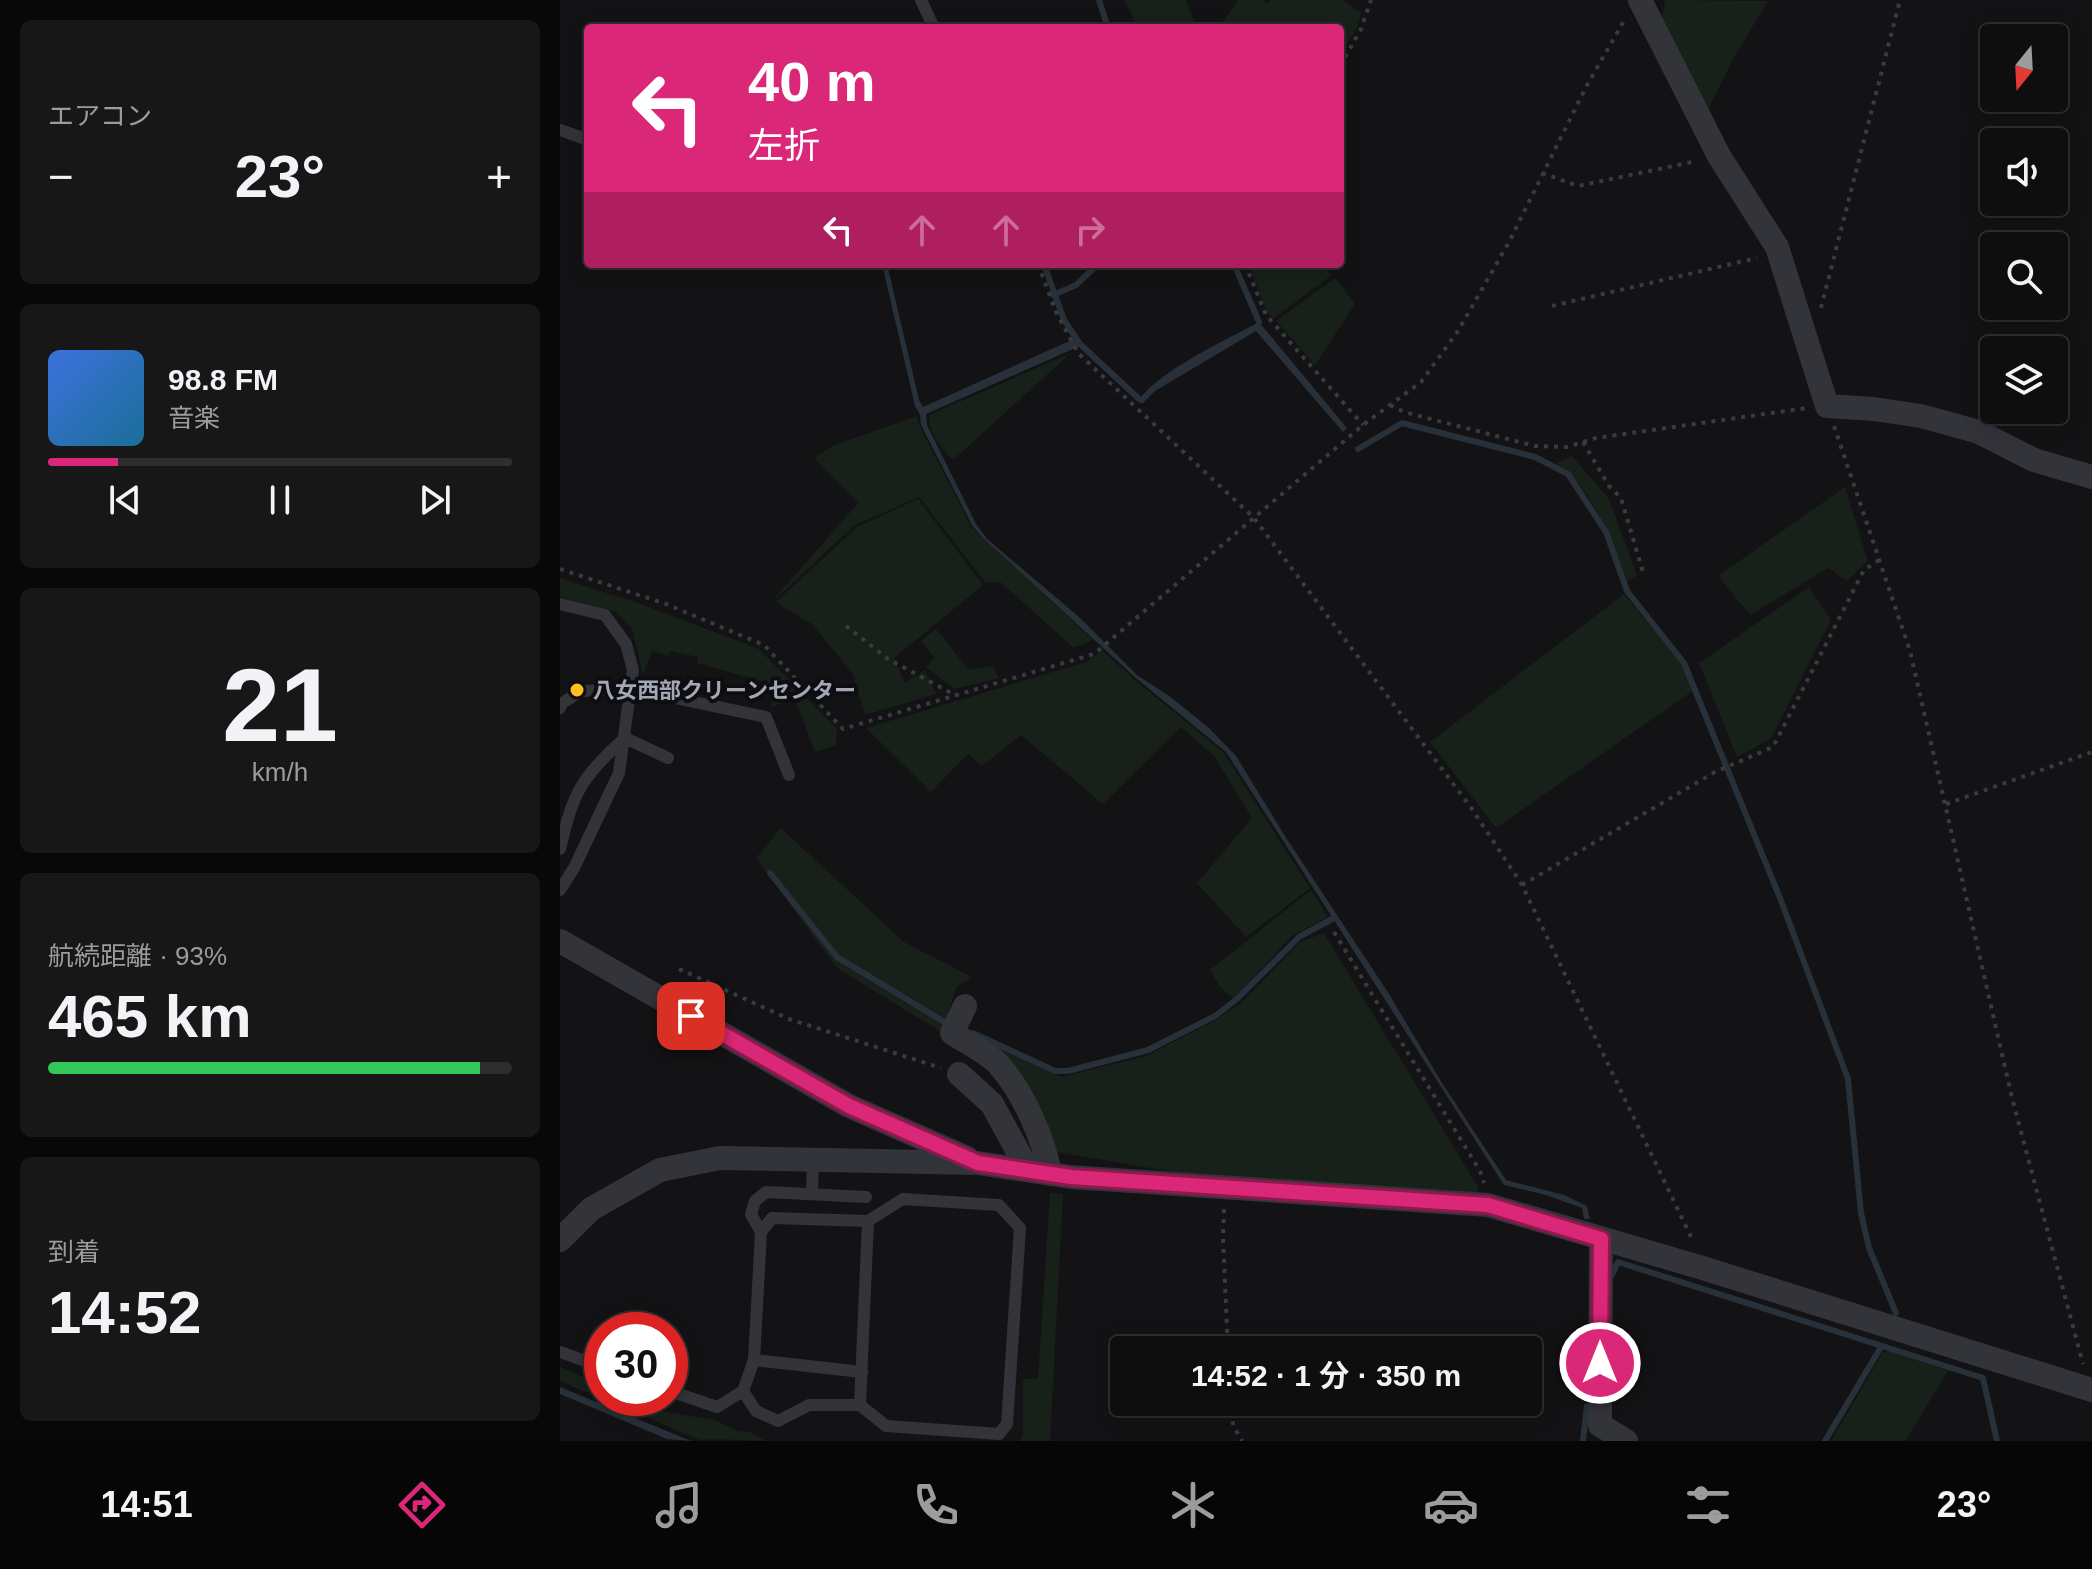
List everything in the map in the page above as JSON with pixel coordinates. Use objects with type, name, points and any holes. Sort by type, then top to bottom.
[{"type":"street","points":[[1634,6],[1719,156],[1779,253],[1827,406],[1921,416],[1979,432],[2034,460],[2092,477]]},
{"type":"street","points":[[560,941],[849,1106],[978,1163]]},
{"type":"street","points":[[965,1006],[952,1033],[997,1063],[1012,1082],[1045,1147],[1039,1172]]},
{"type":"street","points":[[959,1074],[992,1104],[1039,1172]]},
{"type":"street","points":[[560,1240],[591,1209],[660,1170],[720,1158],[978,1163],[1039,1172],[1489,1205],[1706,1269],[2091,1393]]},
{"type":"street","points":[[1601,1239],[1600,1425],[1626,1441]]},
{"type":"lane","points":[[921,0],[932,24]]},
{"type":"lane","points":[[560,130],[584,139]]},
{"type":"lane","points":[[560,604],[605,615],[626,644],[633,670],[619,773],[574,868],[560,890]]},
{"type":"lane","points":[[560,708],[561,704],[581,691],[632,689],[766,717],[789,775]]},
{"type":"lane","points":[[625,738],[668,758]]},
{"type":"lane","points":[[560,849],[569,809],[581,783],[625,738]]},
{"type":"lane","points":[[812,1194],[813,1159]]},
{"type":"lane","points":[[688,1397],[717,1407],[743,1391],[754,1360],[761,1232],[751,1214],[755,1201],[766,1192],[866,1197]]},
{"type":"lane","points":[[743,1391],[756,1411],[778,1421],[809,1405],[860,1405],[886,1426],[999,1434],[1007,1424],[1020,1228],[999,1205],[903,1199],[868,1221],[772,1218],[761,1232]]},
{"type":"lane","points":[[860,1405],[868,1221]]},
{"type":"lane","points":[[560,1352],[584,1361]]},
{"type":"lane","points":[[754,1360],[862,1372]]},
{"type":"path","points":[[1344,59],[1361,29],[1371,0]]},
{"type":"path","points":[[1810,349],[1900,0]]},
{"type":"path","points":[[560,569],[666,604],[764,645],[843,729],[1094,654],[1363,425],[1421,382],[1458,331],[1509,242],[1586,87],[1634,6]]},
{"type":"path","points":[[1542,173],[1578,186],[1719,156]]},
{"type":"path","points":[[1552,306],[1779,253]]},
{"type":"path","points":[[1040,268],[1056,312],[1078,353],[1254,518],[1472,809],[1522,885],[1706,1269]]},
{"type":"path","points":[[1247,268],[1266,315],[1363,425]]},
{"type":"path","points":[[1390,405],[1404,412],[1535,446],[1567,447],[1679,425],[1827,406],[1910,651],[2012,1098],[2091,1393]]},
{"type":"path","points":[[1583,442],[1609,486],[1621,498],[1643,572]]},
{"type":"path","points":[[1522,885],[1715,772],[1773,747],[1864,570],[1879,560]]},
{"type":"path","points":[[846,626],[888,659],[955,695]]},
{"type":"path","points":[[1946,804],[2092,752]]},
{"type":"path","points":[[1334,932],[1480,1171],[1489,1205]]},
{"type":"path","points":[[679,969],[789,1019],[959,1074]]},
{"type":"path","points":[[1225,1187],[1223,1238],[1227,1336]]},
{"type":"path","points":[[1231,1416],[1242,1441]]},
{"type":"shaded area","points":[[1125,0],[1186,0],[1195,24],[1135,24]]},
{"type":"shaded area","points":[[1238,0],[1263,0],[1268,3],[1270,0],[1343,0],[1361,13],[1358,26],[1344,49],[1344,24],[1221,24]]},
{"type":"shaded area","points":[[1665,0],[1768,1],[1734,57],[1708,110],[1662,19]]},
{"type":"shaded area","points":[[883,268],[888,268],[923,407],[1076,338],[1082,345],[926,414],[927,425],[976,524],[987,539],[1078,616],[1137,675],[1209,728],[1236,756],[1506,1180],[1564,1195],[1587,1206],[1590,1219],[1584,1219],[1582,1208],[1504,1185],[1226,752],[1137,679],[973,527],[921,425]]},
{"type":"shaded area","points":[[1250,268],[1324,268],[1332,275],[1273,319],[1267,312]]},
{"type":"shaded area","points":[[1335,278],[1355,304],[1315,365],[1276,321]]},
{"type":"shaded area","points":[[1259,322],[1347,428],[1343,432],[1256,331],[1155,391],[1142,404],[1138,401],[1148,389],[1177,367]]},
{"type":"shaded area","points":[[1071,353],[953,460],[940,446],[933,434],[929,415]]},
{"type":"shaded area","points":[[917,416],[972,528],[1093,640],[1074,648],[1000,582],[986,583],[919,497],[855,525],[766,608],[858,503],[814,458],[832,446]]},
{"type":"shaded area","points":[[1572,456],[1609,499],[1637,575],[1627,582],[1608,533],[1591,501],[1556,463]]},
{"type":"shaded area","points":[[1845,487],[1868,561],[1847,581],[1828,568],[1750,615],[1718,576]]},
{"type":"shaded area","points":[[918,499],[983,585],[894,658],[905,683],[925,670],[936,694],[865,715],[853,674],[813,625],[776,602],[857,527]]},
{"type":"shaded area","points":[[560,578],[641,604],[759,649],[837,729],[836,745],[815,752],[794,697],[771,708],[775,685],[697,663],[698,657],[671,651],[668,656],[652,651],[643,675],[632,628],[616,612],[560,597]]},
{"type":"shaded area","points":[[1809,587],[1831,620],[1771,739],[1737,757],[1699,663]]},
{"type":"shaded area","points":[[1624,594],[1682,664],[1694,690],[1496,828],[1430,742]]},
{"type":"shaded area","points":[[936,629],[969,670],[993,666],[999,678],[955,689],[926,667],[935,658],[921,641]]},
{"type":"shaded area","points":[[1102,650],[1224,753],[1310,888],[1246,937],[1197,883],[1252,818],[1214,756],[1181,727],[1103,804],[1021,735],[982,766],[968,754],[931,792],[866,728],[1086,662]]},
{"type":"shaded area","points":[[781,828],[904,942],[972,977],[956,987],[943,1033],[837,968],[756,858]]},
{"type":"shaded area","points":[[1311,890],[1328,917],[1292,936],[1234,999],[1220,987],[1210,970]]},
{"type":"shaded area","points":[[1324,933],[1478,1187],[1478,1193],[1216,1179],[1055,1152],[988,1043],[1061,1077],[1146,1056],[1214,1021],[1241,1003],[1300,942]]},
{"type":"shaded area","points":[[1050,1193],[1063,1194],[1050,1441],[1020,1441],[1023,1434],[1023,1379],[1038,1379]]},
{"type":"shaded area","points":[[1891,1350],[1948,1371],[1905,1441],[1831,1441],[1883,1352]]},
{"type":"shaded area","points":[[560,1367],[584,1377],[584,1391],[560,1381]]},
{"type":"shaded area","points":[[560,1387],[584,1397],[584,1404],[560,1394]]},
{"type":"shaded area","points":[[612,1416],[630,1416],[691,1441],[667,1439]]},
{"type":"shaded area","points":[[643,1416],[688,1416],[715,1420],[766,1441],[725,1439],[700,1440]]},
{"type":"waterway","points":[[1099,0],[1107,24]]},
{"type":"waterway","points":[[1045,268],[1064,320],[1080,344],[1139,399]]},
{"type":"waterway","points":[[1053,295],[1076,285],[1094,268]]},
{"type":"waterway","points":[[1236,268],[1259,322]]},
{"type":"waterway","points":[[1358,449],[1402,423],[1535,457],[1568,474],[1606,532],[1627,591],[1684,663],[1780,898],[1848,1079],[1861,1213],[1869,1248],[1896,1313]]},
{"type":"waterway","points":[[770,873],[837,957],[951,1026]]},
{"type":"waterway","points":[[973,1033],[1055,1071],[1068,1071],[1148,1050],[1215,1016],[1237,999],[1299,937],[1334,918]]},
{"type":"waterway","points":[[1612,1275],[1618,1262],[1983,1378],[1997,1441]]},
{"type":"waterway","points":[[1825,1441],[1881,1347]]},
{"type":"waterway","points":[[1583,1441],[1587,1406]]},
{"type":"place","name":"八女西部クリーンセンター","points":[[577,690]]},
{"type":"route","points":[[691,1016],[849,1106],[978,1163],[1071,1177],[1488,1205],[1601,1239],[1600,1363]]}]
